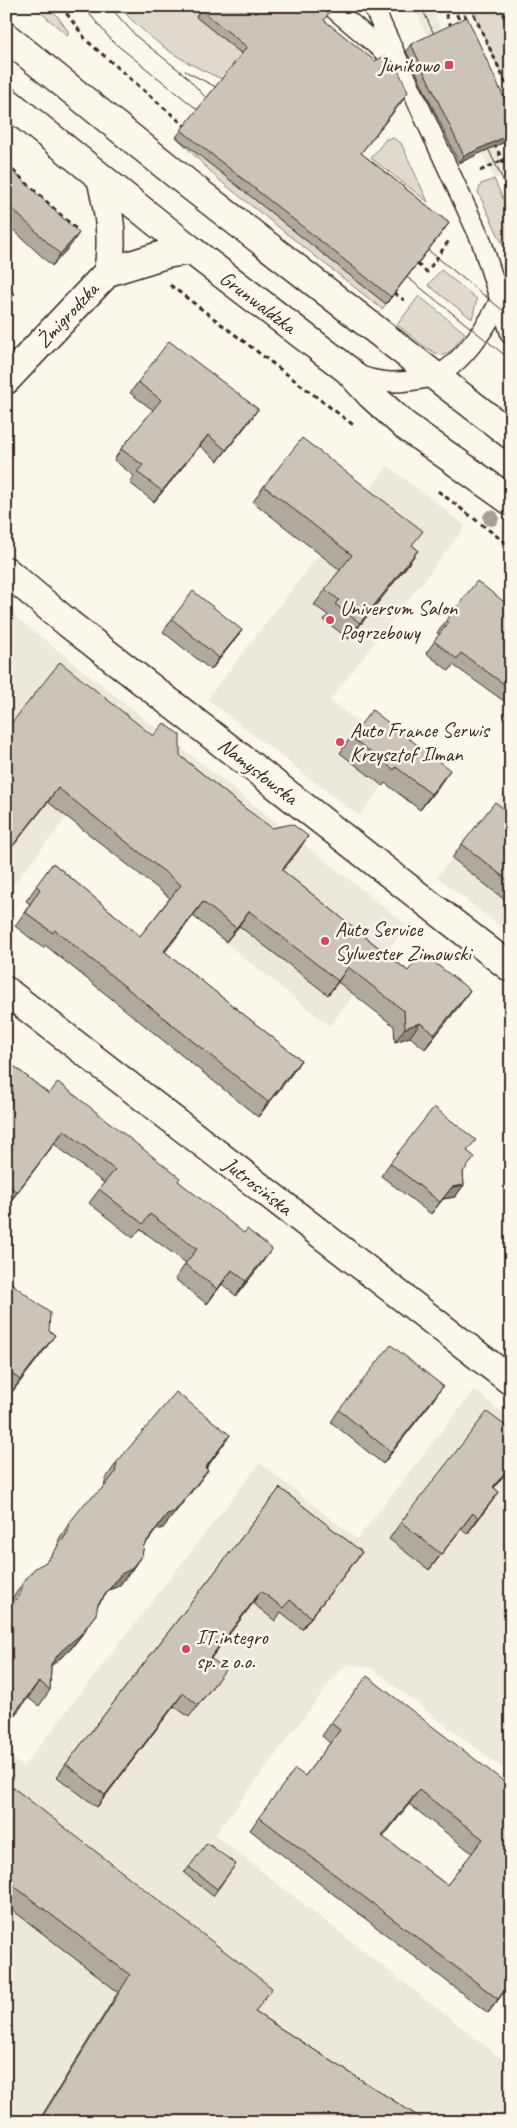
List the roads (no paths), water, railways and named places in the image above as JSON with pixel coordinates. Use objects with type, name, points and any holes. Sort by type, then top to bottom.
[{"type":"street","points":[[6,37],[192,188],[511,435]]},
{"type":"street","name":"Grunwaldzka","points":[[6,101],[191,250],[348,370],[371,396],[404,425],[511,501]]},
{"type":"street","name":"Żmigrodzka","points":[[101,178],[112,234],[108,272]]},
{"type":"street","name":"Żmigrodzka","points":[[6,380],[108,272],[166,254],[191,250]]},
{"type":"street","name":"Namysłowska","points":[[6,572],[69,624],[511,968]]},
{"type":"street","name":"Jutrosińska","points":[[6,991],[511,1381]]},
{"type":"lane","points":[[373,6],[398,64],[481,240],[511,335]]},
{"type":"lane","points":[[333,8],[398,64]]},
{"type":"lane","points":[[348,370],[366,378],[387,382],[410,381],[436,376],[452,365],[480,335],[492,317],[500,299]]},
{"type":"tram line","points":[[83,6],[112,41],[198,110]]},
{"type":"tram line","points":[[109,6],[137,37],[185,75],[207,99]]},
{"type":"tram line","points":[[421,6],[439,45]]},
{"type":"tram line","points":[[185,71],[216,87]]},
{"type":"tram line","points":[[483,138],[511,197]]},
{"type":"tram line","points":[[428,250],[511,317]]},
{"type":"tram line","points":[[407,277],[511,360]]},
{"type":"place","name":"Junikowo","points":[[449,65]]},
{"type":"place","name":"Universum Salon Pogrzebowy","points":[[330,620]]},
{"type":"place","name":"Auto France Serwis Krzysztof Ilman","points":[[340,742]]},
{"type":"place","name":"Auto Service Sylwester Zimowski","points":[[325,941]]},
{"type":"place","name":"IT.integro sp. z o.o.","points":[[186,1649]]}]
